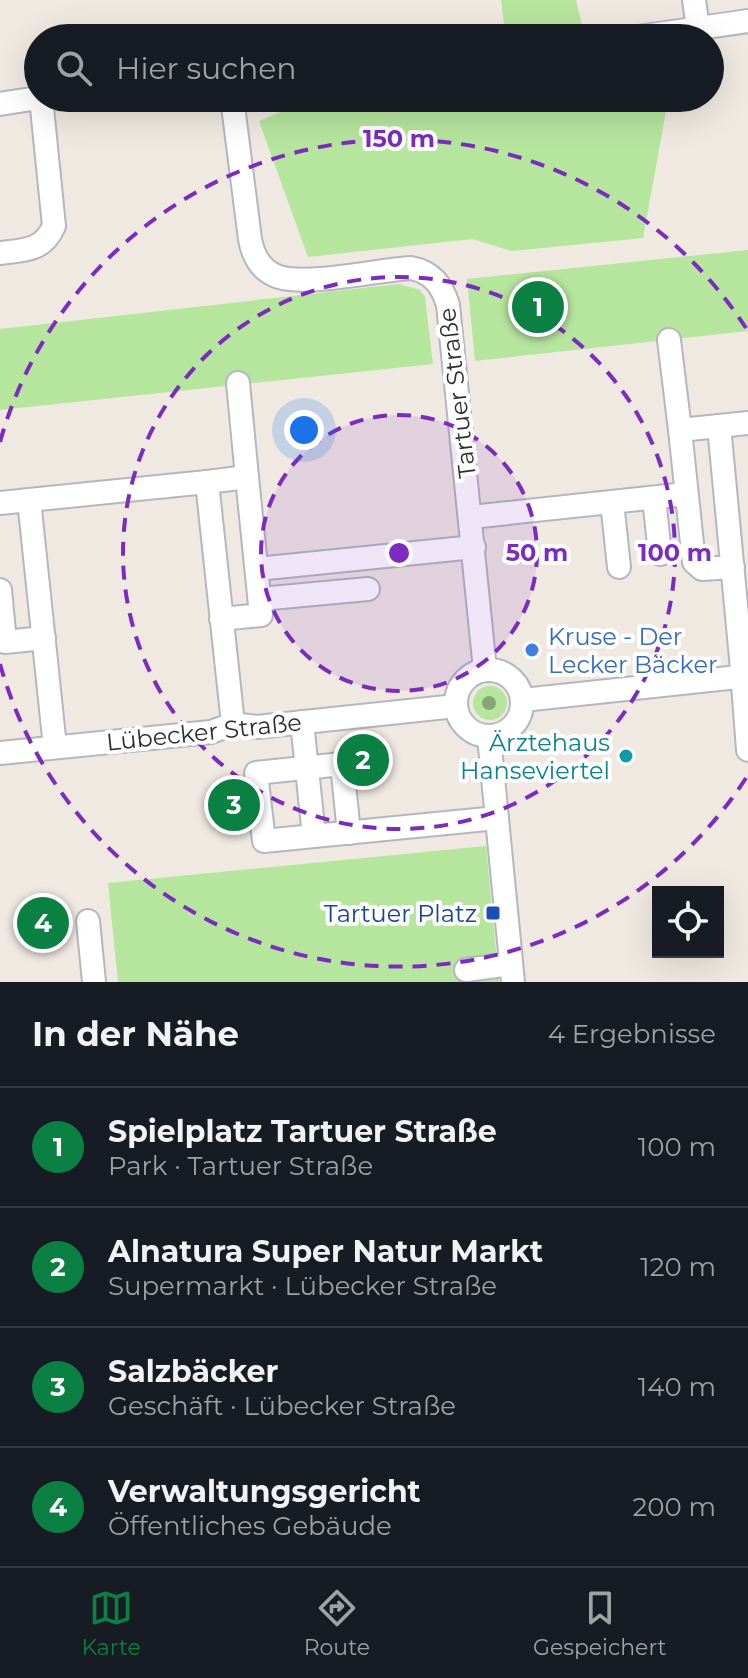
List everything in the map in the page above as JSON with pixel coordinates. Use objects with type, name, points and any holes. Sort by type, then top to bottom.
[{"type":"street","points":[[694,0],[697,24]]},
{"type":"street","points":[[724,24],[748,21]]},
{"type":"street","points":[[0,104],[24,100]]},
{"type":"street","points":[[0,253],[34,249],[48,240],[54,226],[41,112]]},
{"type":"street","name":"Tartuer Straße","points":[[234,112],[250,239],[255,258],[263,267],[279,277],[303,279],[411,268],[427,274],[442,289],[448,305],[485,670]]},
{"type":"street","points":[[669,340],[694,562],[702,569],[733,567]]},
{"type":"street","points":[[221,619],[261,615],[238,383]]},
{"type":"street","points":[[680,430],[748,423]]},
{"type":"street","points":[[719,426],[739,539],[733,567],[748,750]]},
{"type":"street","points":[[0,503],[247,477]]},
{"type":"street","points":[[207,482],[233,724]]},
{"type":"street","points":[[471,517],[686,494]]},
{"type":"street","points":[[654,498],[660,554]]},
{"type":"street","points":[[29,500],[55,747]]},
{"type":"street","points":[[612,502],[619,567]]},
{"type":"street","points":[[257,569],[474,547]]},
{"type":"street","points":[[260,599],[368,589]]},
{"type":"street","points":[[0,590],[3,643],[44,638]]},
{"type":"street","points":[[485,670],[509,676],[519,686],[523,700],[521,714],[514,726],[503,734],[489,737],[467,728],[456,706],[462,683],[471,675],[485,670]]},
{"type":"street","points":[[523,700],[744,677]]},
{"type":"street","name":"Lübecker Straße","points":[[0,753],[211,732],[233,724],[251,727],[456,706]]},
{"type":"street","points":[[302,722],[314,836]]},
{"type":"street","points":[[466,970],[512,973],[489,737]]},
{"type":"street","points":[[349,833],[342,764],[256,773],[264,841],[349,833],[497,818]]},
{"type":"street","points":[[88,921],[94,982]]},
{"type":"green space","points":[[501,0],[576,0],[582,24],[504,24]]},
{"type":"green space","points":[[280,112],[666,112],[643,238],[512,251],[472,239],[308,257],[259,121]]},
{"type":"green space","points":[[748,250],[748,331],[475,361],[467,279]]},
{"type":"green space","points":[[399,284],[420,290],[425,297],[433,364],[0,410],[0,329]]},
{"type":"green space","points":[[490,686],[502,691],[507,703],[502,715],[490,720],[478,715],[473,703],[478,691]]},
{"type":"green space","points":[[486,846],[499,982],[118,982],[108,883]]},
{"type":"place","name":"Spielplatz Tartuer Straße","points":[[538,307]]},
{"type":"place","name":"Kruse - Der Lecker Bäcker","points":[[532,650]]},
{"type":"place","name":"Ärztehaus Hanseviertel","points":[[626,756]]},
{"type":"place","name":"Alnatura Super Natur Markt","points":[[363,760]]},
{"type":"place","name":"Salzbäcker","points":[[234,805]]},
{"type":"place","name":"Tartuer Platz","points":[[493,913]]},
{"type":"place","name":"Verwaltungsgericht","points":[[43,923]]}]
